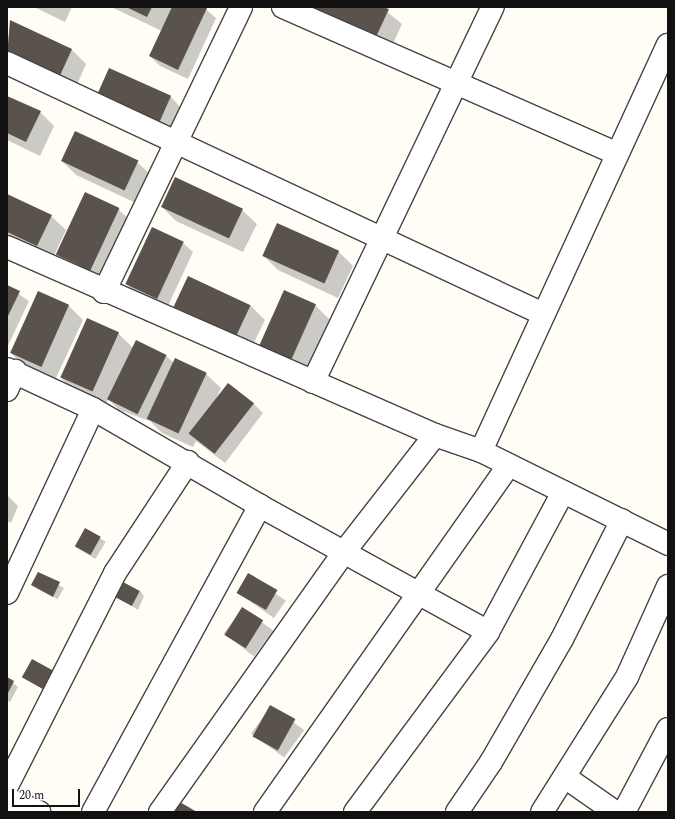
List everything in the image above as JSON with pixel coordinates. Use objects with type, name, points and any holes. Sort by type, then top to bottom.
[{"type":"street","points":[[104,292],[174,142],[241,7]]},
{"type":"street","points":[[283,7],[616,153]]},
{"type":"street","points":[[313,382],[493,7]]},
{"type":"street","points":[[481,451],[616,153],[668,45]]},
{"type":"street","points":[[7,63],[174,142],[382,237],[543,314]]},
{"type":"street","points":[[7,247],[104,292],[435,435],[481,451],[668,544]]},
{"type":"street","points":[[10,377],[92,409],[188,462],[260,506],[422,594],[488,632]]},
{"type":"street","points":[[7,593],[92,409]]},
{"type":"street","points":[[160,812],[344,552],[435,435]]},
{"type":"street","points":[[7,786],[115,573],[188,462]]},
{"type":"street","points":[[265,812],[422,594],[509,466]]},
{"type":"street","points":[[355,812],[488,632],[563,492]]},
{"type":"street","points":[[93,812],[260,506]]},
{"type":"street","points":[[457,812],[491,762],[562,639],[622,520]]},
{"type":"street","points":[[542,812],[627,677],[668,586]]},
{"type":"street","points":[[624,812],[668,729]]},
{"type":"street","points":[[564,777],[615,812]]},
{"type":"street","points":[[7,799],[40,812]]},
{"type":"building","points":[[126,7],[152,7],[147,17]]},
{"type":"building","points":[[172,7],[207,8],[178,70],[149,56]]},
{"type":"building","points":[[314,7],[383,7],[389,9],[374,41],[312,13]]},
{"type":"building","points":[[10,20],[72,49],[58,80],[7,57]]},
{"type":"building","points":[[109,68],[171,96],[157,127],[95,99]]},
{"type":"building","points":[[7,96],[41,111],[26,142],[7,133]]},
{"type":"building","points":[[75,131],[138,161],[124,190],[61,161]]},
{"type":"building","points":[[175,177],[243,209],[229,239],[161,207]]},
{"type":"building","points":[[85,192],[119,208],[90,271],[56,255]]},
{"type":"building","points":[[7,194],[52,215],[37,246],[7,232]]},
{"type":"building","points":[[277,223],[339,251],[324,284],[262,256]]},
{"type":"building","points":[[152,227],[184,242],[157,299],[125,284]]},
{"type":"building","points":[[188,276],[251,305],[236,336],[174,307]]},
{"type":"building","points":[[7,285],[20,291],[7,318]]},
{"type":"building","points":[[284,290],[316,304],[289,365],[257,350]]},
{"type":"building","points":[[38,291],[69,305],[41,367],[10,353]]},
{"type":"building","points":[[87,318],[119,332],[93,392],[61,377]]},
{"type":"building","points":[[136,340],[167,355],[138,414],[107,399]]},
{"type":"building","points":[[175,358],[207,373],[178,434],[147,419]]},
{"type":"building","points":[[228,383],[254,403],[215,454],[189,433]]},
{"type":"building","points":[[85,528],[101,537],[91,555],[75,546]]},
{"type":"building","points":[[38,572],[60,582],[53,597],[31,585]]},
{"type":"building","points":[[248,573],[277,590],[266,610],[236,593]]},
{"type":"building","points":[[123,582],[140,591],[132,606],[115,597]]},
{"type":"building","points":[[242,607],[263,620],[246,648],[225,635]]},
{"type":"building","points":[[32,659],[54,671],[44,689],[22,677]]},
{"type":"building","points":[[7,677],[14,681],[7,695]]},
{"type":"building","points":[[270,705],[295,719],[278,751],[253,736]]},
{"type":"building","points":[[178,801],[197,812],[172,812]]}]
